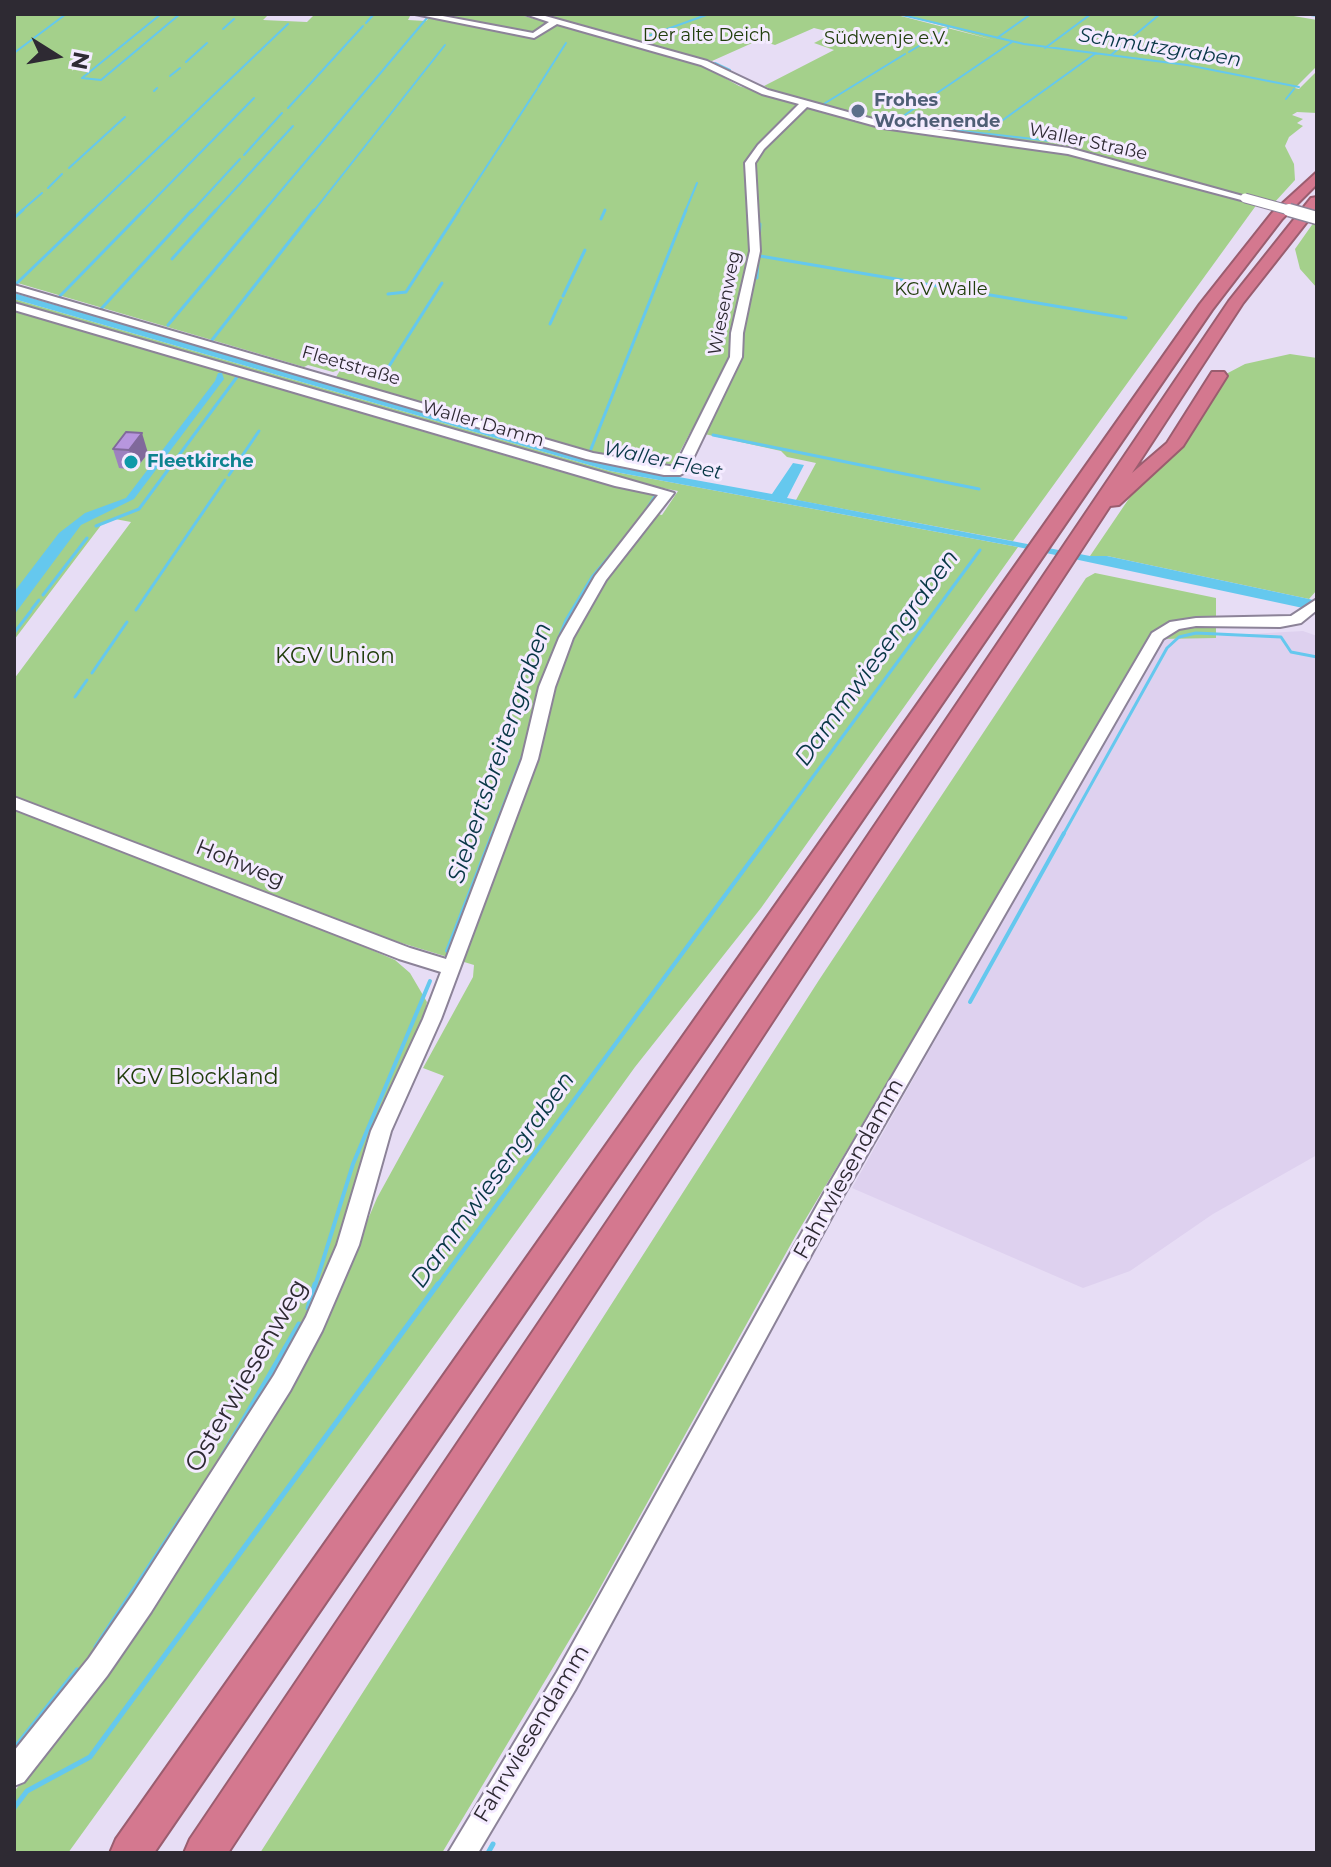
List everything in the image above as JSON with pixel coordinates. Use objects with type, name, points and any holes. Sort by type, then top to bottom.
[{"type":"highway","points":[[1289,203],[1302,167]]},
{"type":"highway","points":[[204,1853],[1052,552],[1206,307],[1289,203],[1317,176]]},
{"type":"highway","points":[[1095,512],[1237,301],[1296,222],[1317,200]]},
{"type":"highway","points":[[1290,258],[1296,222]]},
{"type":"highway","points":[[130,1853],[1052,552],[1095,512],[1125,493],[1174,446],[1218,376]]},
{"type":"street","points":[[419,14],[534,36],[557,21]]},
{"type":"street","name":"Waller Straße","points":[[529,14],[704,63],[741,83],[883,125],[1069,151],[1317,218]]},
{"type":"street","name":"Wiesenweg","points":[[680,471],[736,357],[737,333],[755,251],[750,163],[761,147],[805,104]]},
{"type":"street","name":"Fleetstraße","points":[[14,288],[591,456],[664,471],[680,471]]},
{"type":"street","name":"Waller Damm","points":[[14,306],[620,483],[667,493]]},
{"type":"street","name":"Osterwiesenweg","points":[[14,1772],[98,1667],[142,1603],[282,1383],[314,1324],[348,1245],[381,1131],[432,1019],[449,967],[530,759],[547,687],[566,638],[600,579],[667,493]]},
{"type":"street","name":"Fahrwiesendamm","points":[[462,1853],[566,1681],[835,1192],[1157,636],[1175,625],[1196,622],[1262,625],[1296,620],[1312,608]]},
{"type":"street","name":"Hohweg","points":[[14,803],[405,954],[449,967]]},
{"type":"shaded area","points":[[1303,631],[1317,636],[1317,1155],[1213,1214],[1130,1271],[1083,1288],[852,1188],[1161,639]]},
{"type":"green space","points":[[14,14],[269,14],[263,20],[307,22],[315,14],[411,14],[408,20],[426,21],[431,16],[424,14],[517,14],[702,65],[739,86],[811,108],[764,86],[834,50],[814,43],[834,33],[814,28],[775,45],[759,40],[712,61],[540,14],[893,14],[994,40],[900,14],[1282,14],[1317,20],[1317,66],[1295,88],[1299,89],[1317,71],[1317,113],[1297,112],[1292,115],[1303,119],[1297,123],[1303,126],[1289,137],[1285,146],[1294,164],[1295,180],[1274,203],[1260,200],[1013,541],[796,500],[816,463],[787,457],[781,451],[691,431],[675,461],[666,468],[593,453],[336,377],[341,369],[333,372],[308,365],[304,367],[14,282]]},
{"type":"green space","points":[[1317,222],[1317,288],[1300,269],[1295,249]]},
{"type":"green space","name":"KGV Union","points":[[14,299],[610,471],[1018,547],[761,908],[635,1067],[68,1853],[14,1853],[14,1792],[149,1611],[354,1252],[377,1198],[444,1076],[423,1068],[473,977],[474,965],[385,938],[14,796],[14,679],[131,522],[115,519],[102,524],[14,640],[14,311],[558,471],[658,495],[647,512],[662,515],[678,491],[631,482],[14,304]]},
{"type":"green space","points":[[1290,354],[1317,358],[1317,590],[1309,599],[1107,556],[1090,556],[1130,497],[1190,432],[1226,374],[1245,364]]},
{"type":"green space","points":[[1095,573],[1216,598],[1216,638],[1161,639],[962,990],[946,985],[796,1235],[591,1604],[442,1853],[260,1853],[819,980],[1086,578]]},
{"type":"green space","name":"KGV Blockland","points":[[14,810],[297,918],[395,960],[410,973],[427,1002],[423,1019],[386,1097],[360,1164],[330,1267],[299,1336],[233,1446],[61,1702],[14,1760]]},
{"type":"water","points":[[14,293],[613,465],[772,494],[793,463],[804,465],[787,498],[1090,556],[1107,556],[1309,599],[1317,601],[1317,611],[1018,547],[610,471],[14,299]]},
{"type":"water","points":[[218,373],[222,373],[224,379],[134,499],[81,525],[14,615],[14,592],[59,533],[85,513],[126,498]]},
{"type":"building","points":[[126,432],[142,433],[129,450],[113,449]]},
{"type":"waterway","points":[[14,53],[66,14]]},
{"type":"waterway","points":[[161,14],[82,78],[101,80],[180,14]]},
{"type":"waterway","points":[[366,23],[374,14]]},
{"type":"waterway","points":[[648,36],[709,14]]},
{"type":"waterway","name":"Schmutzgraben","points":[[898,14],[997,38]]},
{"type":"waterway","points":[[997,38],[1031,14]]},
{"type":"waterway","points":[[1046,47],[1091,14]]},
{"type":"waterway","points":[[1111,55],[1160,14]]},
{"type":"waterway","points":[[1304,14],[1317,16]]},
{"type":"waterway","points":[[263,212],[427,18]]},
{"type":"waterway","points":[[223,29],[234,19]]},
{"type":"waterway","points":[[91,212],[288,24]]},
{"type":"waterway","points":[[288,108],[363,26]]},
{"type":"waterway","points":[[909,52],[948,28]]},
{"type":"waterway","name":"Schmutzgraben","points":[[997,38],[1046,47]]},
{"type":"waterway","points":[[893,123],[1012,42]]},
{"type":"waterway","points":[[186,62],[207,43]]},
{"type":"waterway","points":[[538,87],[566,43]]},
{"type":"waterway","points":[[313,212],[445,45]]},
{"type":"waterway","name":"Schmutzgraben","points":[[1046,47],[1096,53]]},
{"type":"waterway","points":[[989,130],[1096,53]]},
{"type":"waterway","name":"Schmutzgraben","points":[[1096,53],[1187,65],[1299,87]]},
{"type":"waterway","points":[[822,105],[905,54]]},
{"type":"waterway","points":[[715,63],[730,70]]},
{"type":"waterway","points":[[170,76],[180,68]]},
{"type":"waterway","points":[[154,91],[157,88]]},
{"type":"waterway","points":[[457,212],[537,89]]},
{"type":"waterway","points":[[1286,99],[1294,89]]},
{"type":"waterway","points":[[774,91],[810,102]]},
{"type":"waterway","points":[[142,212],[254,98]]},
{"type":"waterway","points":[[244,155],[282,113]]},
{"type":"waterway","points":[[69,168],[125,117]]},
{"type":"waterway","points":[[866,117],[892,123]]},
{"type":"waterway","points":[[900,124],[1069,143]]},
{"type":"waterway","points":[[214,212],[293,126]]},
{"type":"waterway","points":[[191,212],[240,159]]},
{"type":"waterway","points":[[48,188],[62,174]]},
{"type":"waterway","points":[[685,212],[697,183]]},
{"type":"waterway","points":[[20,212],[42,193]]},
{"type":"waterway","points":[[14,218],[23,210]]},
{"type":"waterway","points":[[16,284],[93,210]]},
{"type":"waterway","points":[[60,296],[144,210]]},
{"type":"waterway","points":[[101,309],[192,210]]},
{"type":"waterway","points":[[172,259],[216,210]]},
{"type":"waterway","points":[[168,325],[265,210]]},
{"type":"waterway","points":[[212,340],[314,210]]},
{"type":"waterway","points":[[388,294],[406,292],[459,210]]},
{"type":"waterway","points":[[601,219],[605,210]]},
{"type":"waterway","name":"Waller Fleet","points":[[591,449],[686,210]]},
{"type":"waterway","points":[[757,278],[760,224]]},
{"type":"waterway","points":[[563,296],[585,250]]},
{"type":"waterway","points":[[760,256],[1126,318]]},
{"type":"waterway","points":[[379,382],[442,283]]},
{"type":"waterway","points":[[550,324],[561,300]]},
{"type":"waterway","points":[[96,526],[139,509],[237,377]]},
{"type":"waterway","points":[[229,475],[259,431]]},
{"type":"waterway","points":[[713,435],[979,489]]},
{"type":"waterway","points":[[136,610],[225,480]]},
{"type":"waterway","name":"Siebertsbreitengraben","points":[[643,515],[655,496]]},
{"type":"waterway","points":[[43,595],[87,538]]},
{"type":"waterway","name":"Siebertsbreitengraben","points":[[540,685],[566,620],[592,577],[625,538]]},
{"type":"waterway","name":"Dammwiesengraben","points":[[770,835],[980,550]]},
{"type":"waterway","points":[[32,609],[39,600]]},
{"type":"waterway","points":[[14,633],[31,611]]},
{"type":"waterway","points":[[92,673],[127,622]]},
{"type":"waterway","points":[[1063,835],[1167,648],[1179,637],[1196,633],[1281,637],[1291,652],[1317,657]]},
{"type":"waterway","points":[[75,697],[87,680]]},
{"type":"waterway","name":"Siebertsbreitengraben","points":[[492,835],[524,752]]},
{"type":"waterway","name":"Siebertsbreitengraben","points":[[447,951],[493,833]]},
{"type":"waterway","name":"Dammwiesengraben","points":[[437,1286],[771,833]]},
{"type":"waterway","points":[[970,1002],[1064,833]]},
{"type":"waterway","name":"Siebertsbreitengraben","points":[[315,1286],[353,1164],[430,981]]},
{"type":"waterway","name":"Siebertsbreitengraben","points":[[308,1308],[315,1284]]},
{"type":"waterway","name":"Dammwiesengraben","points":[[14,1808],[27,1791],[90,1757],[438,1284]]},
{"type":"waterway","name":"Siebertsbreitengraben","points":[[223,1455],[299,1324]]},
{"type":"waterway","name":"Siebertsbreitengraben","points":[[96,1647],[181,1519]]},
{"type":"waterway","name":"Siebertsbreitengraben","points":[[14,1749],[77,1670]]},
{"type":"waterway","points":[[488,1853],[493,1844]]},
{"type":"place","name":"Frohes Wochenende","points":[[858,111]]},
{"type":"place","name":"Fleetkirche","points":[[131,462]]},
{"type":"park label","name":"Der alte Deich","points":[[707,36]]},
{"type":"park label","name":"Südwenje e.V.","points":[[886,39]]},
{"type":"park label","name":"KGV Walle","points":[[941,290]]}]
